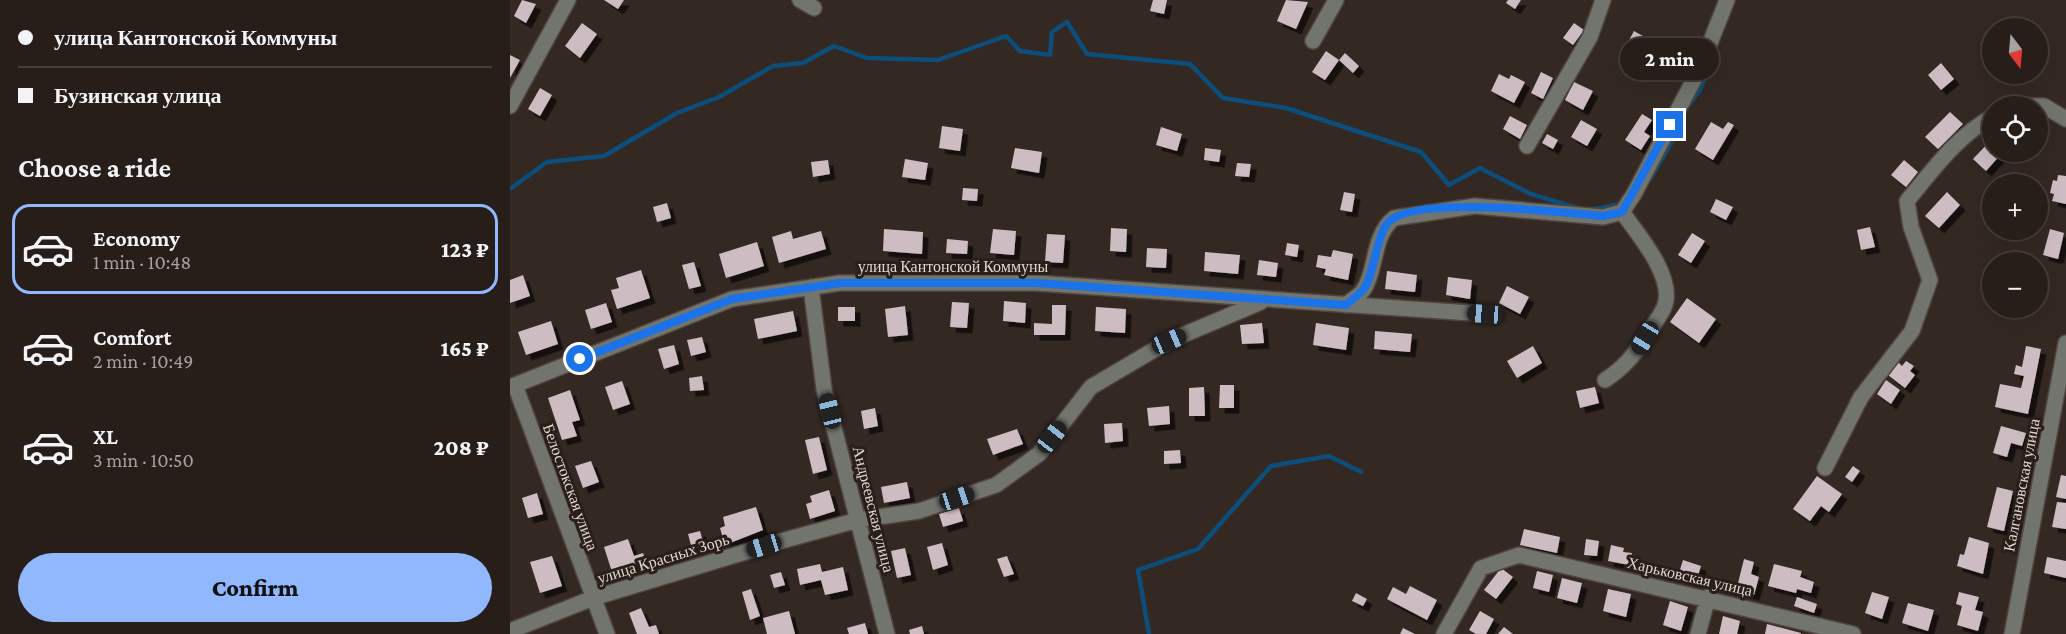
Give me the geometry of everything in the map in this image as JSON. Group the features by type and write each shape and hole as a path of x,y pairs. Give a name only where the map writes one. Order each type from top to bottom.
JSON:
{"street":[{"path":"510,106 568,0"},
{"path":"800,0 814,8"},
{"path":"1313,41 1336,0"},
{"path":"1527,146 1590,37 1603,0"},
{"path":"1346,305 1364,289 1387,224 1395,218 1419,212 1474,206 1603,216 1622,212 1634,194 1701,66 1727,0"},
{"path":"2048,108 2066,119"},
{"path":"1826,468 1861,397 1912,331 1930,280 1911,227 1907,201 1938,163 1982,122"},
{"path":"1605,380 1623,368 1635,354 1665,305 1664,278 1644,241 1622,212"},
{"name":"улица Кантонской Коммуны","path":"513,386 732,299 840,283 1036,283 1264,301 1485,314"},
{"name":"Андреевская улица","path":"811,287 824,389 887,634"},
{"name":"улица Красных Зорь","path":"510,631 593,598 858,520 919,511 996,485 1039,454 1091,387 1169,341 1264,301"},
{"name":"Калгановская улица","path":"2012,634 2066,343"},
{"name":"Белостокская улица","path":"513,386 608,634"},
{"name":"Харьковская улица","path":"1444,634 1481,568 1519,555 1708,597 1853,634"},
{"path":"1698,634 1708,597"}],"building":[{"path":"522,0 536,4 526,23 514,16"},
{"path":"604,0 624,0 618,9"},
{"path":"1153,0 1167,0 1164,14 1150,11"},
{"path":"1286,0 1308,2 1296,29 1277,21"},
{"path":"1508,0 1521,0 1515,9 1506,3"},
{"path":"582,23 597,34 580,58 565,46"},
{"path":"1574,23 1584,30 1573,45 1563,38"},
{"path":"1634,31 1648,39 1630,71 1622,67 1626,58 1621,55"},
{"path":"1326,51 1339,60 1325,80 1312,72"},
{"path":"1345,53 1359,66 1353,73 1339,60"},
{"path":"510,55 520,60 510,78"},
{"path":"1941,63 1954,79 1941,90 1928,75"},
{"path":"1541,72 1553,78 1543,99 1531,93"},
{"path":"1499,74 1509,79 1511,75 1525,82 1514,103 1491,91"},
{"path":"1574,82 1593,91 1583,110 1565,100"},
{"path":"540,88 552,95 540,116 528,109"},
{"path":"1950,112 1963,124 1938,149 1925,137"},
{"path":"1642,114 1652,120 1644,132 1650,136 1641,150 1625,140"},
{"path":"1510,116 1527,125 1520,139 1503,129"},
{"path":"1581,120 1597,129 1587,146 1571,137"},
{"path":"1711,122 1723,129 1728,122 1734,125 1713,160 1695,149"},
{"path":"942,126 963,129 960,151 939,148"},
{"path":"1161,127 1182,134 1177,151 1156,145"},
{"path":"1547,134 1558,140 1553,149 1542,143"},
{"path":"1015,148 1042,152 1039,173 1011,168"},
{"path":"1205,148 1221,150 1219,162 1204,160"},
{"path":"1982,150 1982,162 1994,162 1986,171 1973,159"},
{"path":"905,159 928,163 925,180 902,177"},
{"path":"828,160 830,174 813,177 811,162"},
{"path":"1904,160 1918,172 1906,187 1891,175"},
{"path":"1237,163 1251,164 1249,177 1235,176"},
{"path":"2058,175 2066,176 2066,204 2052,201 2054,194 2050,193 2053,180 2057,181"},
{"path":"963,188 978,189 977,201 962,200"},
{"path":"1344,192 1355,194 1352,212 1340,210"},
{"path":"1947,192 1960,205 1939,228 1925,216"},
{"path":"1716,199 1733,207 1726,220 1710,212"},
{"path":"667,203 671,218 657,222 653,207"},
{"path":"1870,227 1875,247 1861,250 1857,230"},
{"path":"1111,228 1127,229 1126,252 1110,251"},
{"path":"884,229 923,232 922,254 883,251"},
{"path":"993,229 1016,231 1014,255 990,253"},
{"path":"2050,229 2064,233 2058,259 2048,256 2048,252 2044,252"},
{"path":"791,231 793,239 821,231 826,249 779,263 772,237"},
{"path":"1692,233 1705,241 1691,263 1678,255"},
{"path":"1047,234 1065,235 1063,263 1045,262"},
{"path":"947,239 968,241 967,254 946,253"},
{"path":"757,242 764,266 726,278 719,254"},
{"path":"1287,243 1299,245 1297,257 1285,255"},
{"path":"1147,248 1167,249 1166,268 1146,267"},
{"path":"1333,250 1353,254 1348,280 1324,275 1326,269 1316,267 1318,255 1331,257"},
{"path":"1205,252 1240,255 1238,274 1204,271"},
{"path":"1259,260 1278,263 1276,277 1257,275"},
{"path":"694,262 701,286 689,289 682,265"},
{"path":"641,270 650,298 617,309 611,290 619,288 616,278"},
{"path":"1387,271 1417,275 1415,292 1385,289"},
{"path":"523,275 530,296 510,303 510,280"},
{"path":"1448,277 1472,280 1470,299 1446,295"},
{"path":"1507,286 1529,297 1520,314 1499,303"},
{"path":"1687,298 1716,319 1699,343 1670,322"},
{"path":"1004,301 1026,303 1025,323 1003,321"},
{"path":"952,302 969,303 967,328 950,327"},
{"path":"606,303 612,322 591,329 585,310"},
{"path":"1052,305 1066,305 1065,335 1034,335 1034,323 1052,324"},
{"path":"905,306 908,335 888,337 885,309"},
{"path":"838,307 855,307 855,321 838,321"},
{"path":"1096,307 1126,309 1125,333 1095,331"},
{"path":"793,311 797,331 758,339 754,319"},
{"path":"551,321 558,344 526,355 518,332"},
{"path":"1262,323 1264,343 1242,344 1240,325"},
{"path":"1316,323 1349,328 1346,350 1313,345"},
{"path":"1375,331 1412,334 1410,352 1374,349"},
{"path":"702,337 706,352 691,356 687,340"},
{"path":"674,345 679,364 664,369 658,349"},
{"path":"1533,346 1542,363 1517,378 1507,361"},
{"path":"2026,346 2041,349 2028,414 1995,407 2000,384 2021,388 2024,376 2014,374 2016,365 2022,367"},
{"path":"1906,361 1914,366 1910,371 1915,375 1905,388 1888,375 1898,362 1902,366"},
{"path":"702,376 704,390 690,391 689,378"},
{"path":"1886,380 1900,390 1891,404 1877,394"},
{"path":"622,381 630,404 613,410 605,387"},
{"path":"1220,385 1234,385 1234,408 1219,408"},
{"path":"1204,387 1205,416 1189,416 1189,388"},
{"path":"1595,387 1599,403 1580,408 1576,391"},
{"path":"570,390 580,420 572,422 577,436 562,440 548,398"},
{"path":"1169,406 1170,424 1149,426 1147,408"},
{"path":"875,408 878,426 864,429 861,411"},
{"path":"1122,423 1123,441 1105,443 1104,424"},
{"path":"2001,426 2026,433 2022,446 2011,443 2007,457 1993,453"},
{"path":"1017,429 1023,444 993,455 987,439"},
{"path":"819,437 827,470 813,474 805,440"},
{"path":"1180,450 1181,463 1164,464 1164,451"},
{"path":"591,461 599,482 583,488 575,466"},
{"path":"1853,466 1860,471 1852,482 1845,477"},
{"path":"2061,475 2066,476 2066,499 2056,497"},
{"path":"1817,476 1842,494 1829,512 1821,506 1810,521 1793,509"},
{"path":"907,482 910,498 884,503 881,487"},
{"path":"1997,487 2013,491 2004,531 1987,527"},
{"path":"829,490 835,511 810,519 806,504 812,502 810,496"},
{"path":"537,493 543,514 528,518 522,498"},
{"path":"2057,502 2066,503 2066,529 2052,527"},
{"path":"756,507 763,530 725,545 720,528 725,526 723,517"},
{"path":"959,508 963,521 943,527 939,514"},
{"path":"1524,529 1560,537 1557,553 1520,545"},
{"path":"700,531 704,545 692,549 688,534"},
{"path":"1969,537 1989,543 1983,574 1957,566 1960,554 1964,555"},
{"path":"628,539 634,556 643,553 646,561 612,572 604,547"},
{"path":"1586,539 1599,541 1597,556 1584,555"},
{"path":"942,543 948,565 933,570 927,547"},
{"path":"1611,545 1624,548 1623,552 1632,553 1629,565 1608,561"},
{"path":"905,548 911,575 897,578 891,551"},
{"path":"552,556 562,586 540,593 530,562"},
{"path":"1007,556 1014,574 1004,577 997,559"},
{"path":"2047,557 2066,561 2066,578 2044,573"},
{"path":"1744,559 1754,562 1751,574 1759,577 1754,595 1736,591"},
{"path":"1683,560 1701,566 1696,582 1678,576"},
{"path":"820,564 822,572 843,567 848,590 825,595 821,580 800,585 797,569"},
{"path":"1774,564 1802,571 1800,577 1814,582 1811,593 1797,589 1796,593 1768,586"},
{"path":"1501,568 1513,577 1496,599 1484,590"},
{"path":"1537,571 1553,575 1549,592 1533,588"},
{"path":"781,572 785,585 774,588 770,575"},
{"path":"1562,578 1582,583 1577,603 1557,598"},
{"path":"1410,586 1437,600 1427,620 1387,599 1393,587 1406,594"},
{"path":"751,589 760,616 750,620 742,592"},
{"path":"1608,589 1631,594 1626,617 1603,611"},
{"path":"1872,592 1889,597 1882,619 1865,613"},
{"path":"1959,592 1979,597 1975,610 1983,612 1978,631 1957,625 1962,606 1956,604"},
{"path":"1356,593 1367,599 1363,606 1352,601"},
{"path":"1797,597 1817,604 1814,613 1794,606"},
{"path":"1670,601 1688,607 1681,631 1663,625"},
{"path":"1908,603 1934,610 1928,631 1902,623"},
{"path":"641,608 649,627 656,625 659,634 637,634 629,613"},
{"path":"789,611 795,634 767,634 763,618"},
{"path":"1480,611 1494,619 1486,634 1476,634 1469,630"},
{"path":"1723,616 1740,621 1737,634 1719,634"},
{"path":"865,623 868,634 849,634 847,628"},
{"path":"1767,624 1801,633 1801,634 1765,634"},
{"path":"922,626 924,634 910,634 909,630"},
{"path":"1504,627 1513,634 1498,634"},
{"path":"1403,628 1415,634 1400,634"}],"waterway":[{"path":"510,189 547,162 604,156 677,113 719,97 773,66 803,63 834,46 867,58 938,60 1006,36 1020,51 1050,55 1052,32 1067,22 1087,54 1190,64 1223,98 1286,108 1421,152 1449,185 1480,168 1531,194 1577,208"},
{"path":"1686,109 1700,90 1713,53"},
{"path":"1649,181 1674,138 1679,122"},
{"path":"1591,210 1624,203"},
{"path":"1149,634 1138,570 1198,549 1271,466 1329,456 1361,472"}],"route":[{"path":"580,359 732,299 840,283 1036,283 1264,301 1346,305 1364,289 1387,224 1395,218 1419,212 1474,206 1603,216 1622,212 1634,194 1670,125"}]}
